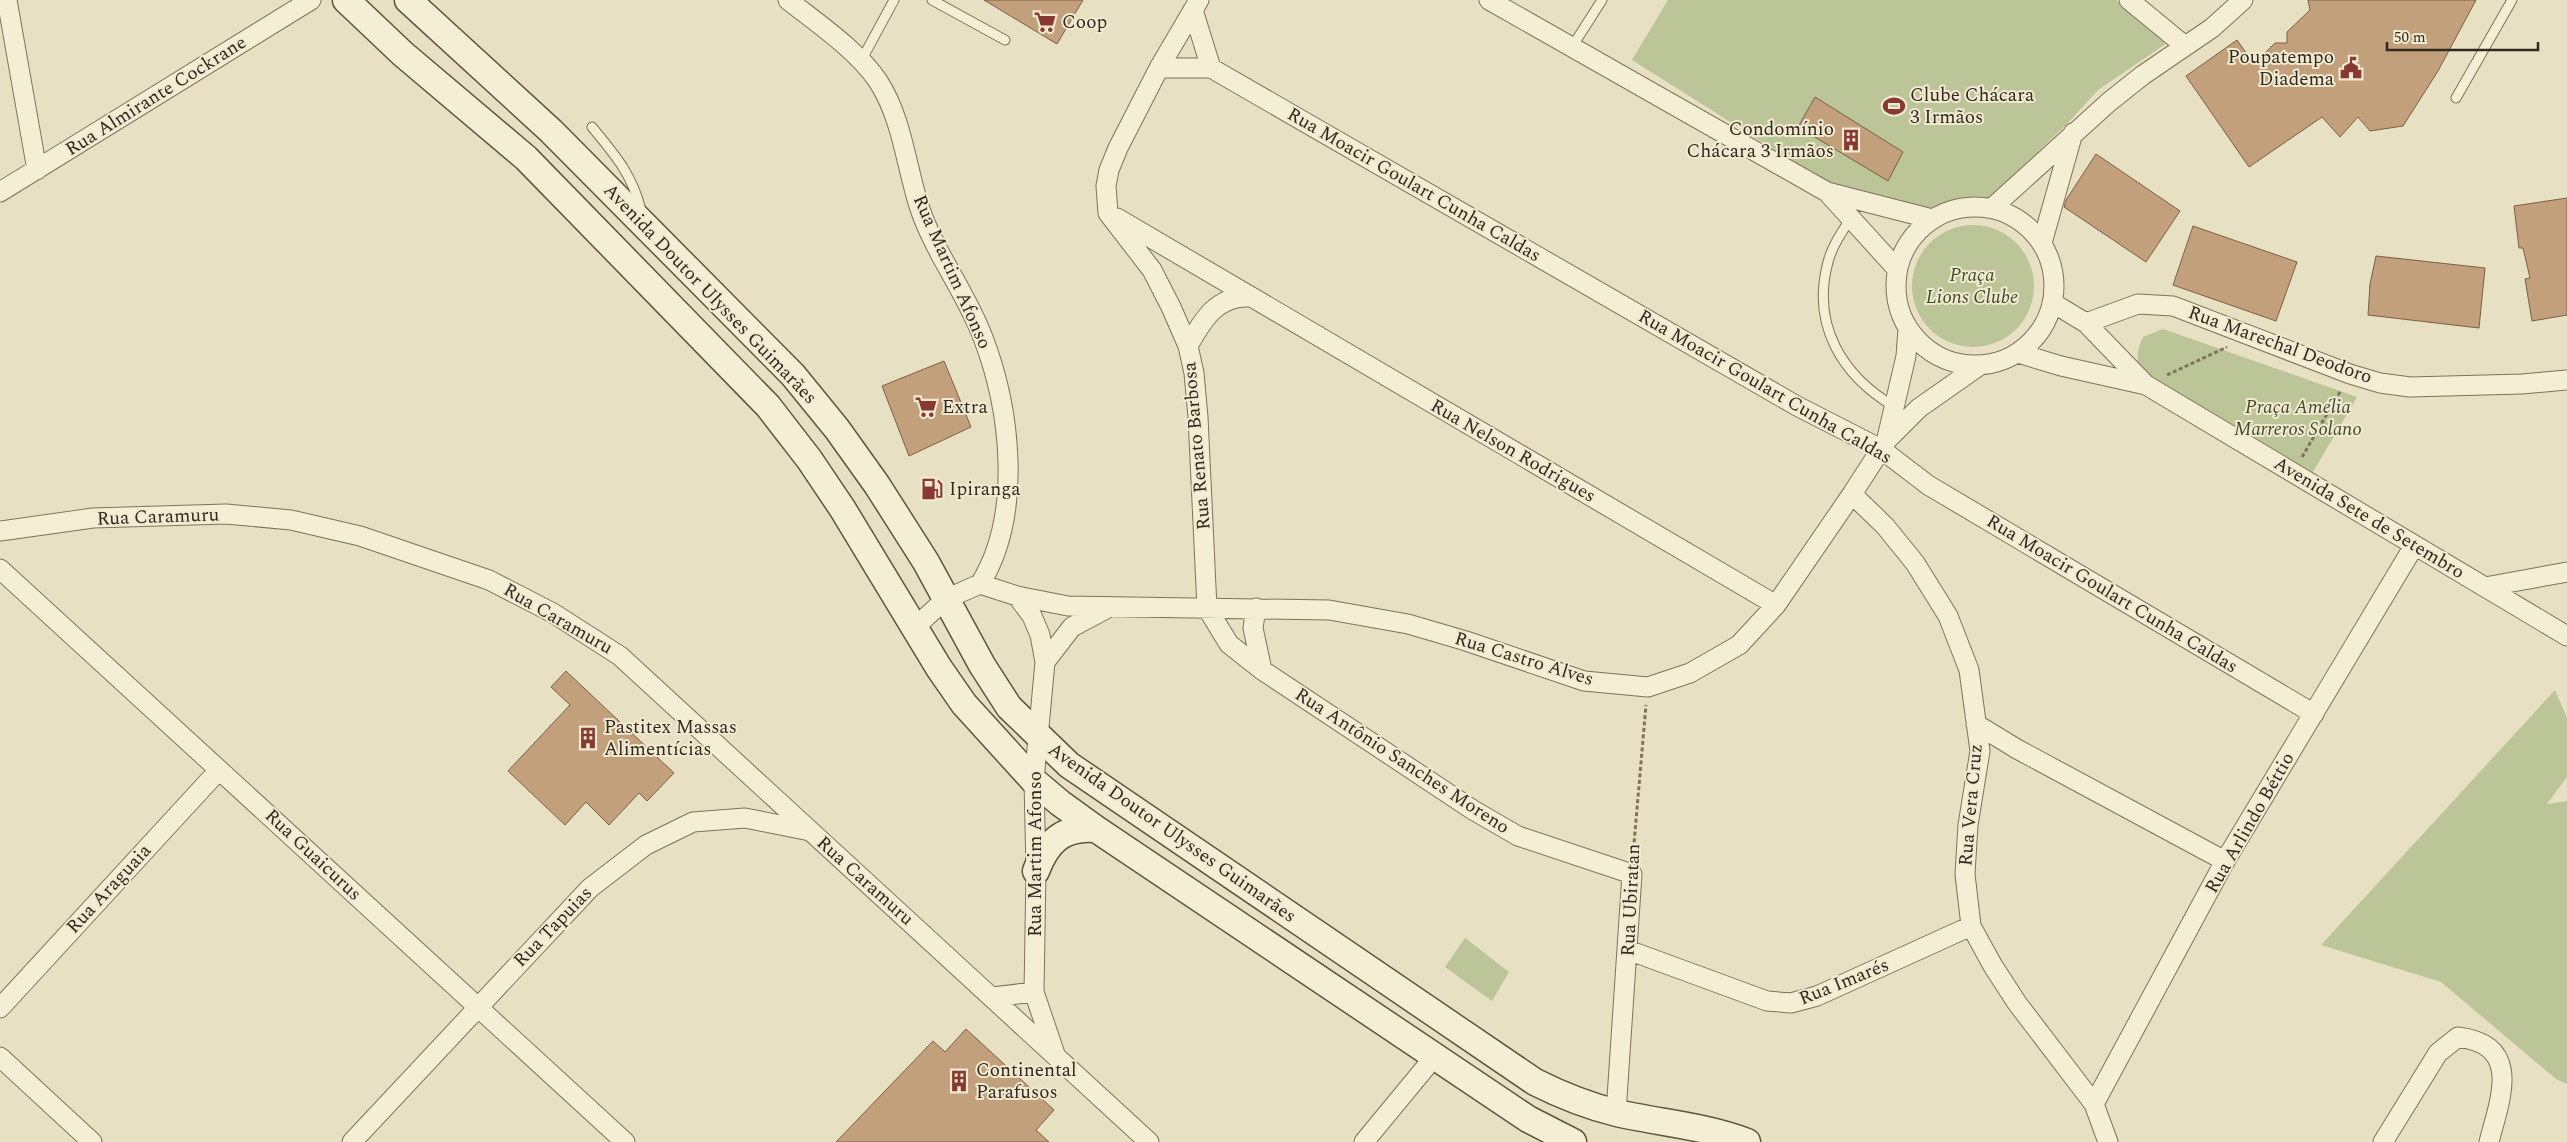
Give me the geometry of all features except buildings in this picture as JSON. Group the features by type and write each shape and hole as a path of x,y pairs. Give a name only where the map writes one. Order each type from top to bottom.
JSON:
{"main road":[{"name":"Avenida Doutor Ulysses Guimarães","path":"346,0 403,54 526,158 768,406 809,460 836,500 964,704 1034,780 1060,803 1096,829 1528,1119 1573,1142"},
{"name":"Avenida Doutor Ulysses Guimarães","path":"408,0 551,131 644,222 793,375 837,429 877,485 926,562 982,666 1009,707 1037,737 1069,765 1535,1082 1572,1100 1616,1113 1704,1128 1747,1142"},
{"path":"1036,871 1044,852 1058,838 1076,829 1096,829"}],"street":[{"path":"7,0 37,170"},
{"name":"Rua Almirante Cockrane","path":"0,192 312,0"},
{"name":"Rua Martim Afonso","path":"788,0 824,28 861,62 877,80 891,105 919,207 982,335 996,378 1006,432 1007,487 1005,519 992,564 980,584"},
{"path":"1489,0 1828,192 1932,218"},
{"path":"2129,0 2185,46"},
{"path":"1992,208 2074,132 2143,75 2212,28 2243,0"},
{"path":"1196,5 1211,68"},
{"path":"1108,213 1106,186 1109,170 1159,68 1196,5"},
{"name":"Rua Moacir Goulart Cunha Caldas","path":"1159,68 1211,68 1797,406 1884,444 1928,485 2314,714"},
{"path":"2042,243 2074,132"},
{"path":"1828,192 1897,269"},
{"path":"1972,206 1992,208 2012,215 2029,227 2042,243 2051,262 2055,282 2053,303 2046,323 2038,334 2018,353 1999,362 1979,366 1958,364 1939,357 1922,345 1908,329 1899,310 1896,289 1897,269 1904,249 1916,232 1932,218 1951,210 1972,206"},
{"name":"Rua Nelson Rodrigues","path":"1108,213 1776,605"},
{"name":"Rua Renato Barbosa","path":"1108,213 1152,270 1172,307 1188,346 1194,373 1198,417 1206,608"},
{"path":"1188,346 1203,318 1220,304 1235,296 1249,297"},
{"name":"Avenida Sete de Setembro","path":"2053,303 2086,323 2146,385 2567,636"},
{"name":"Rua Marechal Deodoro","path":"2086,323 2138,304 2173,306 2253,335 2350,374 2380,382 2410,387 2522,384 2567,380"},
{"name":"Rua Castro Alves","path":"1884,444 1895,407 1906,356 1908,329"},
{"name":"Avenida Sete de Setembro","path":"2018,353 2061,366 2146,385"},
{"name":"Rua Castro Alves","path":"980,584 1017,596 1068,606 1329,610 1408,624 1466,641 1584,681 1648,687 1690,673 1739,645 1776,605 1884,444 1919,408 1979,366"},
{"name":"Rua Vera Cruz","path":"1852,494 1885,526 1915,563 1948,616 1969,670 1980,751 1968,825 1965,874 1971,926 2016,1003 2094,1104 2108,1142"},
{"name":"Rua Caramuru","path":"0,531 93,518 226,514 291,520 360,536 489,580 553,613 620,656 994,997 1149,1142"},
{"name":"Rua Arlindo Béttio","path":"2094,1104 2225,861 2414,546"},
{"name":"Rua Guaicurus","path":"0,569 625,1142"},
{"path":"2485,587 2567,572"},
{"path":"915,627 946,599 980,584"},
{"name":"Rua Martim Afonso","path":"1017,596 1032,616 1040,635 1045,662 1034,780 1036,871 1034,992 1056,1056"},
{"name":"Rua Castro Alves","path":"1045,662 1072,627 1108,608"},
{"name":"Rua Antônio Sanches Moreno","path":"1206,608 1229,644 1262,670 1473,810 1518,836 1632,874"},
{"path":"1256,608 1253,628 1262,670"},
{"path":"1976,724 2017,749 2225,861"},
{"name":"Rua Araguaia","path":"0,1008 219,770"},
{"name":"Rua Tapuias","path":"352,1142 477,1006 590,888 646,845 693,822 702,821 745,818 810,831"},
{"name":"Rua Ubiratan","path":"1616,1113 1632,874"},
{"name":"Rua Imarés","path":"1628,950 1767,1001 1791,1003 1817,996 1971,926"},
{"path":"994,997 1034,992"},
{"path":"2383,1142 2438,1053 2458,1037 2471,1038 2488,1048 2499,1059 2503,1071 2502,1092 2489,1142"},
{"path":"1364,1142 1435,1056"},
{"path":"0,1057 92,1142"}],"lane":[{"path":"861,62 894,0"},
{"path":"932,0 1005,40"},
{"path":"1572,47 1602,0"},
{"path":"2456,98 2512,0"},
{"path":"592,127 628,173 635,188 644,222"},
{"path":"1851,218 1838,239 1828,262 1824,286 1824,311 1830,335 1840,358 1855,378 1873,394 1895,407"}],"path":[{"path":"2146,385 2253,335"},
{"path":"2294,472 2350,374"},
{"name":"Rua Ubiratan","path":"1632,874 1648,687"}],"green space":[{"name":"Clube Chácara 3 Irmãos","path":"1668,0 2116,0 2167,43 2098,90 2068,123 1988,199 1956,199 1929,209 1829,184 1632,60"},
{"name":"Praça Lions Clube","path":"1973,225 1996,229 2016,243 2030,263 2034,286 2030,309 2016,329 1996,343 1973,347 1950,343 1930,329 1916,309 1912,286 1916,263 1930,243 1950,229"},
{"name":"Praça Amélia Marreros Solano","path":"2163,329 2357,397 2313,472 2140,371 2138,353 2143,337"},
{"path":"2555,690 2567,718 2567,777 2547,804 2567,801 2567,1084 2556,1079 2441,982 2321,945"},
{"path":"1465,938 1509,972 1492,1001 1445,967"}],"place":[{"name":"Coop","path":"1045,22"},
{"name":"Poupatempo Diadema","path":"2351,68"},
{"name":"Clube Chácara 3 Irmãos","path":"1894,106"},
{"name":"Condomínio Chácara 3 Irmãos","path":"1851,140"},
{"name":"Extra","path":"926,407"},
{"name":"Ipiranga","path":"932,489"},
{"name":"Pastitex Massas Alimentícias","path":"588,738"},
{"name":"Continental Parafusos","path":"959,1081"}]}
